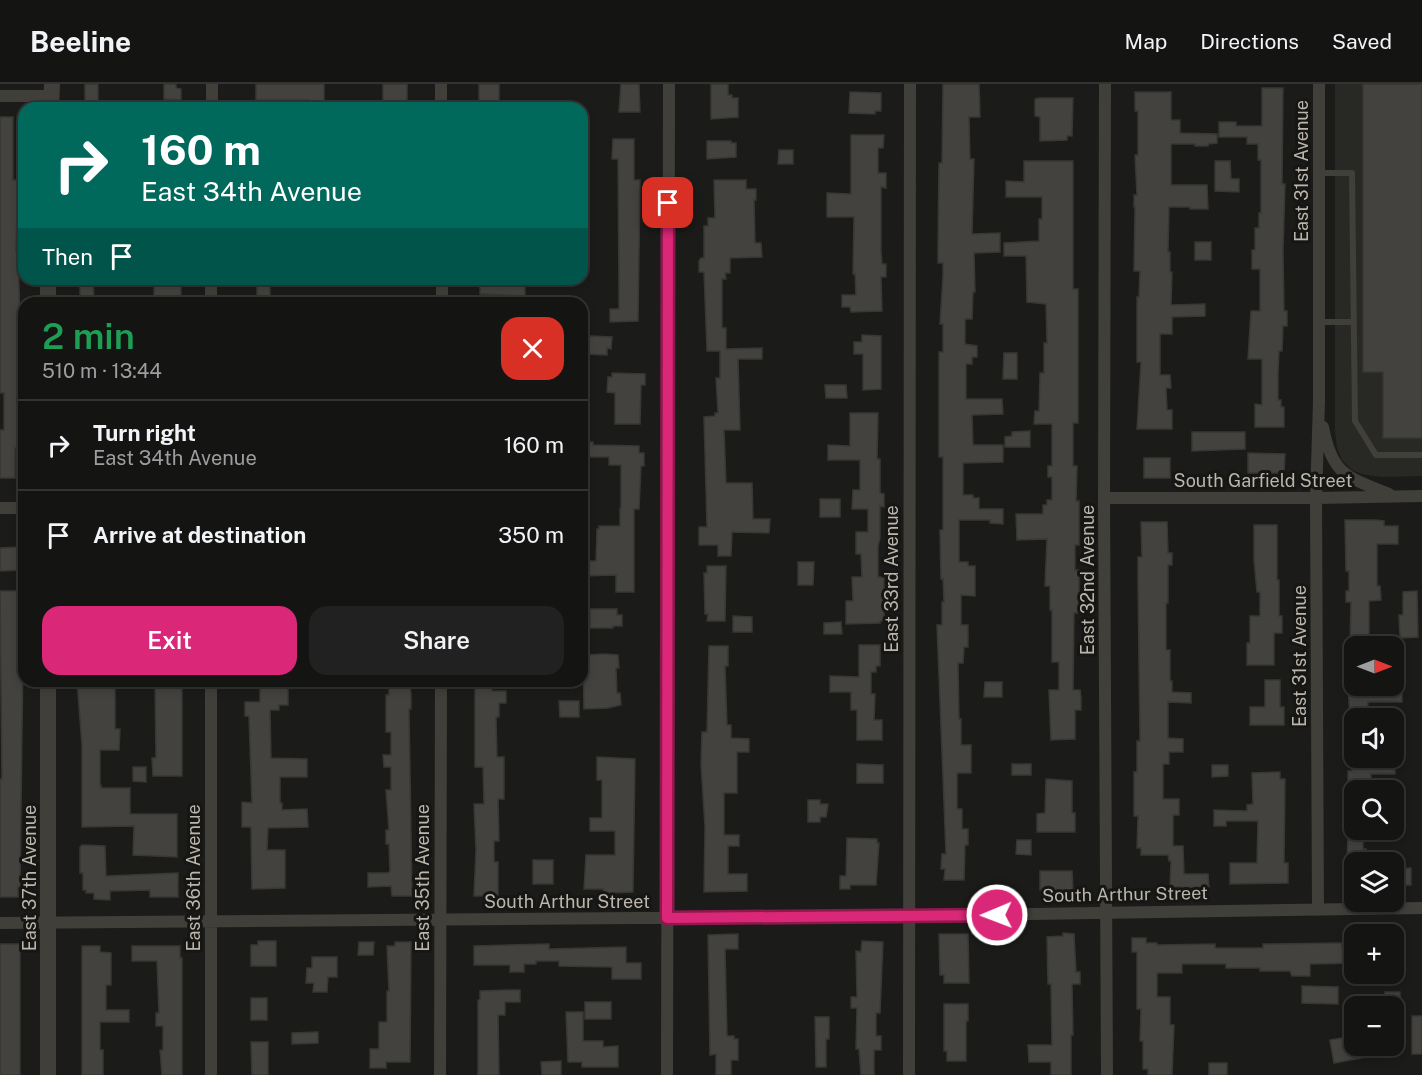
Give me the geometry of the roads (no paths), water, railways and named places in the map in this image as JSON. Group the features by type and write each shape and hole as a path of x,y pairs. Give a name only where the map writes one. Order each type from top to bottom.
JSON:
{"street":[{"path":"212,84 212,102"},
{"path":"441,84 441,102"},
{"path":"667,1075 669,84"},
{"name":"East 33rd Avenue","path":"909,1075 910,84"},
{"name":"East 32nd Avenue","path":"1106,84 1104,498 1107,1075"},
{"name":"East 31st Avenue","path":"1318,910 1316,498 1319,84"},
{"path":"0,96 52,96"},
{"name":"East 31st Avenue","path":"1318,402 1329,453 1338,468 1349,478 1395,497"},
{"name":"South Garfield Street","path":"1104,498 1422,496"},
{"path":"0,508 18,508"},
{"name":"East 37th Avenue","path":"48,687 48,1075"},
{"name":"East 36th Avenue","path":"211,687 211,1075"},
{"name":"East 35th Avenue","path":"440,1075 441,687"},
{"name":"South Arthur Street","path":"0,923 909,916 1422,908"}],"lane":[{"path":"1319,173 1352,173 1355,421 1376,455 1422,455"},
{"path":"1319,322 1354,322"}]}
